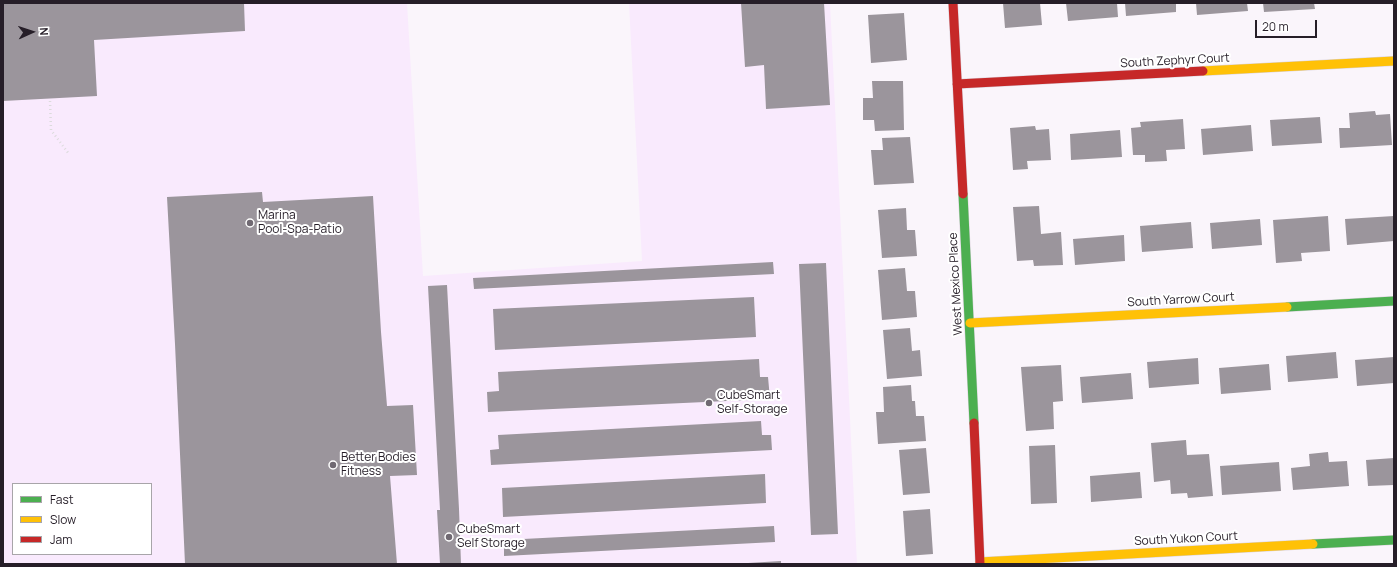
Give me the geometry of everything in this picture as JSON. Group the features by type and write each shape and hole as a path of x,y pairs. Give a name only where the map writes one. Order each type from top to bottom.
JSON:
{"street":[{"name":"West Mexico Place","path":"953,3 970,323 980,563"},
{"name":"South Zephyr Court","path":"957,84 1394,61"},
{"name":"South Yarrow Court","path":"970,323 1394,301"},
{"name":"South Yukon Court","path":"980,563 1394,540"}],"path":[{"path":"50,101 51,130 69,154"}],"shaded area":[{"path":"3,3 407,3 423,276 642,261 629,3 830,3 857,564 3,564"}],"building":[{"path":"3,3 244,3 245,31 94,40 97,96 3,101"},
{"path":"741,3 824,3 830,105 766,109 764,65 745,67"},
{"path":"1003,3 1040,3 1042,25 1005,28"},
{"path":"1066,3 1117,3 1118,17 1068,21"},
{"path":"1125,3 1176,3 1176,12 1126,16"},
{"path":"1196,3 1247,3 1248,11 1197,15"},
{"path":"1263,3 1314,3 1315,9 1264,12"},
{"path":"904,13 907,60 871,63 868,15"},
{"path":"872,81 903,81 904,130 875,131 874,120 863,120 863,98 873,98"},
{"path":"1375,111 1376,115 1390,114 1392,145 1340,148 1339,128 1350,128 1349,113"},
{"path":"1320,117 1322,143 1272,146 1270,120"},
{"path":"1183,119 1185,149 1166,150 1167,161 1145,162 1145,155 1133,155 1131,128 1141,127 1140,122"},
{"path":"1251,125 1253,151 1203,155 1201,129"},
{"path":"1035,126 1036,130 1049,129 1051,160 1027,161 1028,169 1013,170 1010,128"},
{"path":"1120,130 1122,157 1071,160 1070,134"},
{"path":"910,137 914,183 874,185 871,150 883,150 882,138"},
{"path":"262,192 263,202 373,196 387,406 413,405 417,475 390,476 397,564 185,564 167,197"},
{"path":"1039,206 1041,234 1061,232 1063,265 1034,266 1033,260 1017,261 1013,207"},
{"path":"906,208 907,230 915,230 917,256 882,258 878,210"},
{"path":"1328,216 1330,251 1301,253 1302,261 1276,263 1273,220"},
{"path":"1394,216 1394,241 1347,245 1345,219"},
{"path":"1260,219 1262,245 1212,249 1210,223"},
{"path":"1191,222 1193,248 1142,252 1140,226"},
{"path":"1124,235 1125,261 1075,265 1073,239"},
{"path":"773,262 774,274 474,289 473,278"},
{"path":"826,263 838,534 811,535 799,264"},
{"path":"905,268 907,291 915,291 917,317 882,320 878,270"},
{"path":"447,285 461,564 440,564 437,510 440,510 428,286"},
{"path":"754,297 756,337 495,350 493,309"},
{"path":"910,328 912,351 920,350 922,376 887,379 883,330"},
{"path":"1336,352 1338,378 1288,382 1286,356"},
{"path":"1394,357 1394,383 1357,386 1355,360"},
{"path":"1198,358 1199,384 1149,388 1147,362"},
{"path":"759,359 760,377 768,377 770,399 488,412 487,392 499,391 498,372"},
{"path":"1269,364 1271,390 1221,394 1219,368"},
{"path":"1061,365 1063,401 1053,402 1054,429 1026,431 1021,367"},
{"path":"1131,373 1133,399 1082,403 1080,377"},
{"path":"911,385 912,401 915,401 916,416 924,416 926,441 878,444 876,412 884,412 883,387"},
{"path":"761,421 762,435 771,435 772,450 491,465 490,450 499,449 498,435"},
{"path":"1186,440 1187,455 1209,454 1213,496 1188,498 1187,493 1171,494 1170,480 1154,482 1151,443"},
{"path":"1055,445 1057,503 1031,504 1029,446"},
{"path":"926,448 930,493 903,495 899,450"},
{"path":"1328,452 1329,462 1347,461 1349,486 1293,490 1291,468 1310,466 1309,454"},
{"path":"1394,458 1394,485 1368,486 1366,460"},
{"path":"1279,462 1281,491 1222,495 1220,466"},
{"path":"1140,472 1142,498 1091,502 1090,476"},
{"path":"765,474 766,503 503,517 502,488"},
{"path":"930,509 933,554 906,556 903,511"},
{"path":"774,526 775,542 504,556 504,540"},
{"path":"781,561 781,564 748,564 748,563"}],"traffic: fast":[{"path":"963,194 974,423"},
{"path":"1287,307 1394,301"},
{"path":"1313,544 1394,540"}],"traffic: slow":[{"path":"1203,71 1394,61"},
{"path":"970,323 1287,307"},
{"path":"980,562 1313,544"}],"traffic: jam":[{"path":"953,3 963,194"},
{"path":"957,84 1203,71"},
{"path":"974,423 980,564"}],"place":[{"name":"Marina Pool-Spa-Patio","path":"250,223"},
{"name":"CubeSmart Self-Storage","path":"709,403"},
{"name":"Better Bodies Fitness","path":"333,465"},
{"name":"CubeSmart Self Storage","path":"449,537"}]}
